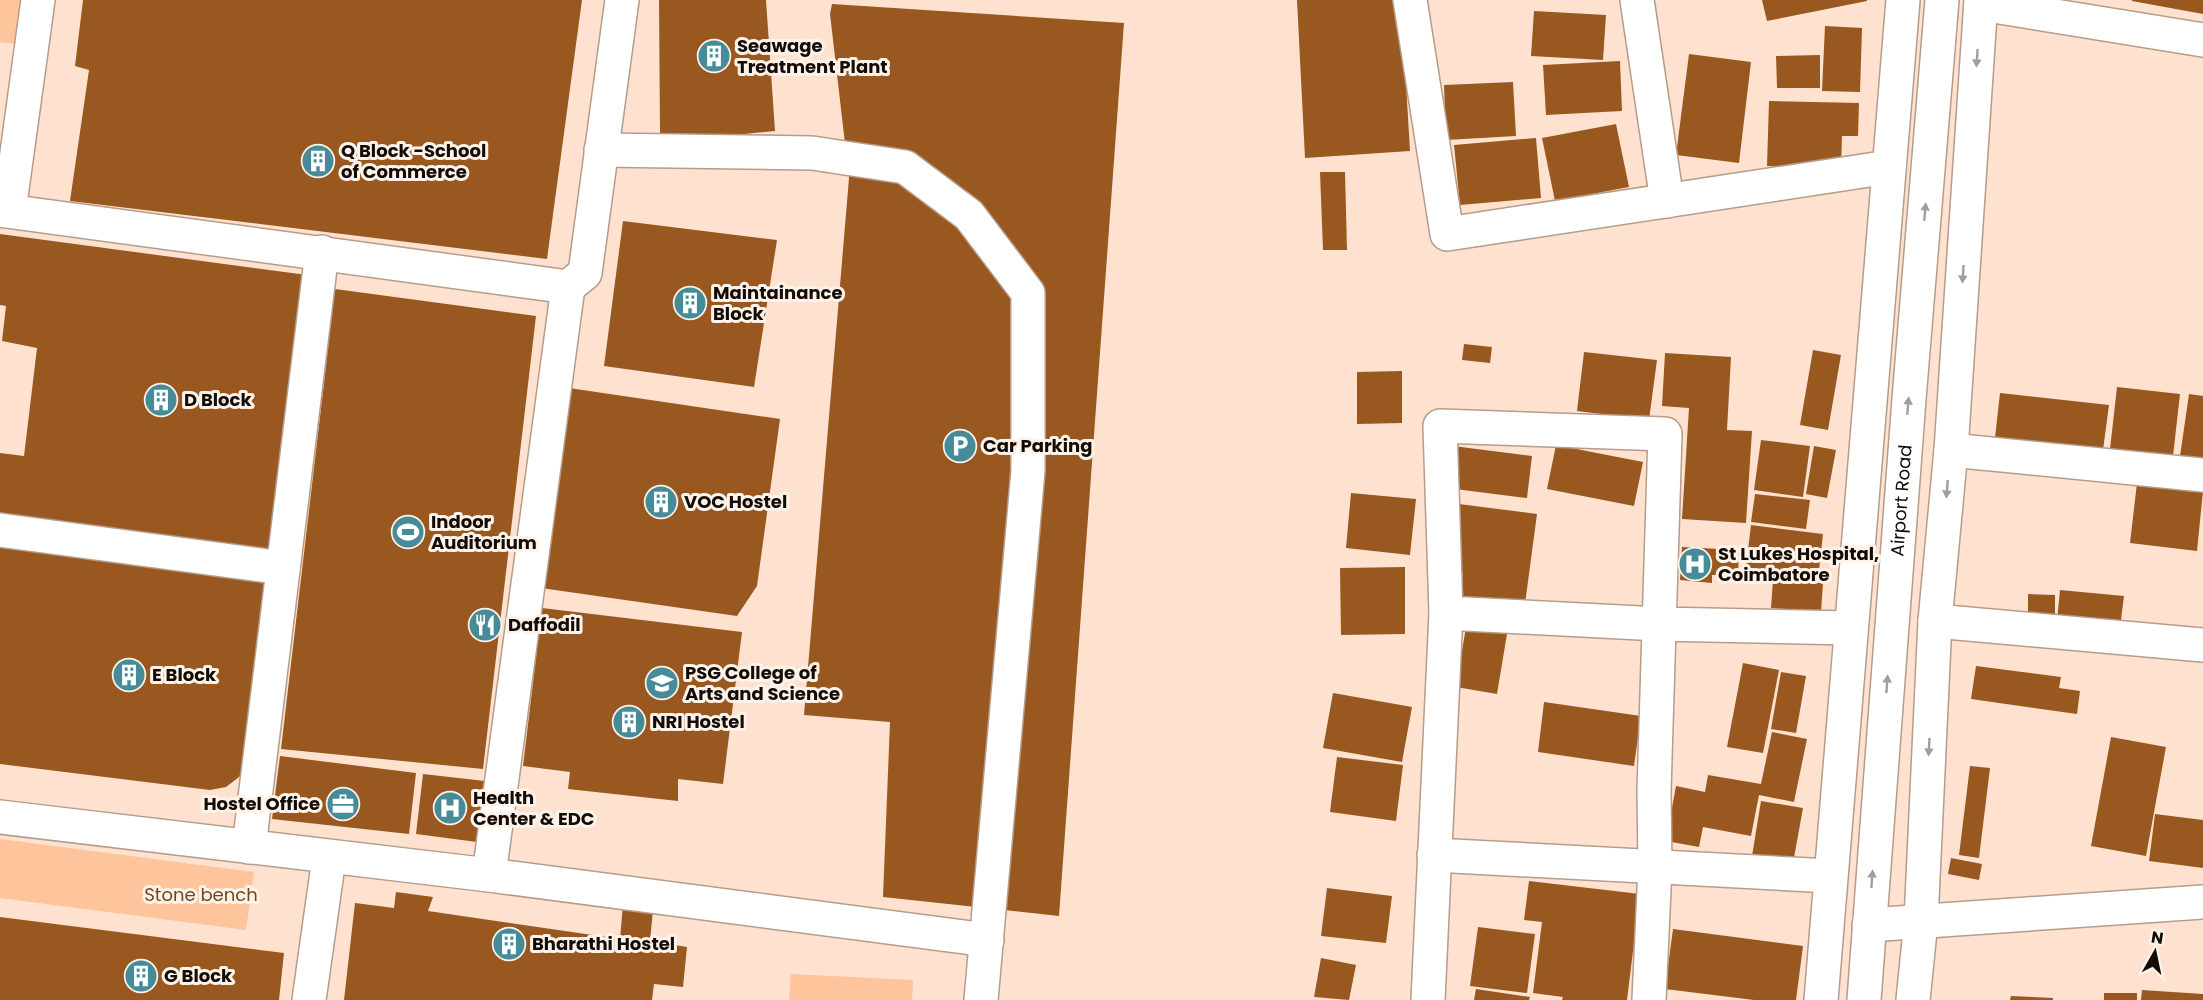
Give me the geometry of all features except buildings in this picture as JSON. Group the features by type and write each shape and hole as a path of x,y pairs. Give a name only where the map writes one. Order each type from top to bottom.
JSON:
{"street":[{"path":"38,0 4,211 322,252 567,287"},
{"path":"489,875 567,287 585,273 622,0"},
{"path":"1410,0 1447,234 1889,167"},
{"path":"1637,0 1667,201"},
{"path":"1821,1000 1903,0"},
{"name":"Airport Road","path":"1863,1000 1942,0"},
{"path":"1913,1000 1922,921 1935,621 1951,450 1981,2 2203,40"},
{"path":"602,150 812,153 905,167 969,215 1028,293 1028,471 981,1000"},
{"path":"249,847 322,252"},
{"path":"1428,1000 1446,613 1440,426 1665,434 1654,791 1655,867 1649,1000"},
{"path":"1951,450 2203,475"},
{"path":"0,530 283,568"},
{"path":"1446,613 1659,624 1851,628"},
{"path":"1935,621 2203,645"},
{"path":"0,817 329,858 489,875 987,940"},
{"path":"1434,855 1830,876"},
{"path":"309,1000 329,858"},
{"path":"1869,925 2203,902"}],"green space":[{"path":"0,0 27,0 18,44 0,42"},
{"name":"Stone bench","path":"0,839 254,872 246,930 0,898"},
{"path":"791,974 913,980 912,1000 789,1000"}],"place":[{"name":"Seawage Treatment Plant","path":"714,56"},
{"name":"Q Block -School of Commerce","path":"318,161"},
{"name":"Maintainance Block","path":"690,303"},
{"name":"D Block","path":"161,400"},
{"name":"Car Parking","path":"960,446"},
{"name":"VOC Hostel","path":"661,502"},
{"name":"Indoor Auditorium","path":"408,532"},
{"name":"St Lukes Hospital, Coimbatore","path":"1695,564"},
{"name":"Daffodil","path":"485,625"},
{"name":"E Block","path":"129,675"},
{"name":"PSG College of Arts and Science","path":"662,683"},
{"name":"NRI Hostel","path":"629,722"},
{"name":"Hostel Office","path":"343,804"},
{"name":"Health Center & EDC","path":"450,808"},
{"name":"Bharathi Hostel","path":"509,944"},
{"name":"G Block","path":"141,976"}]}
